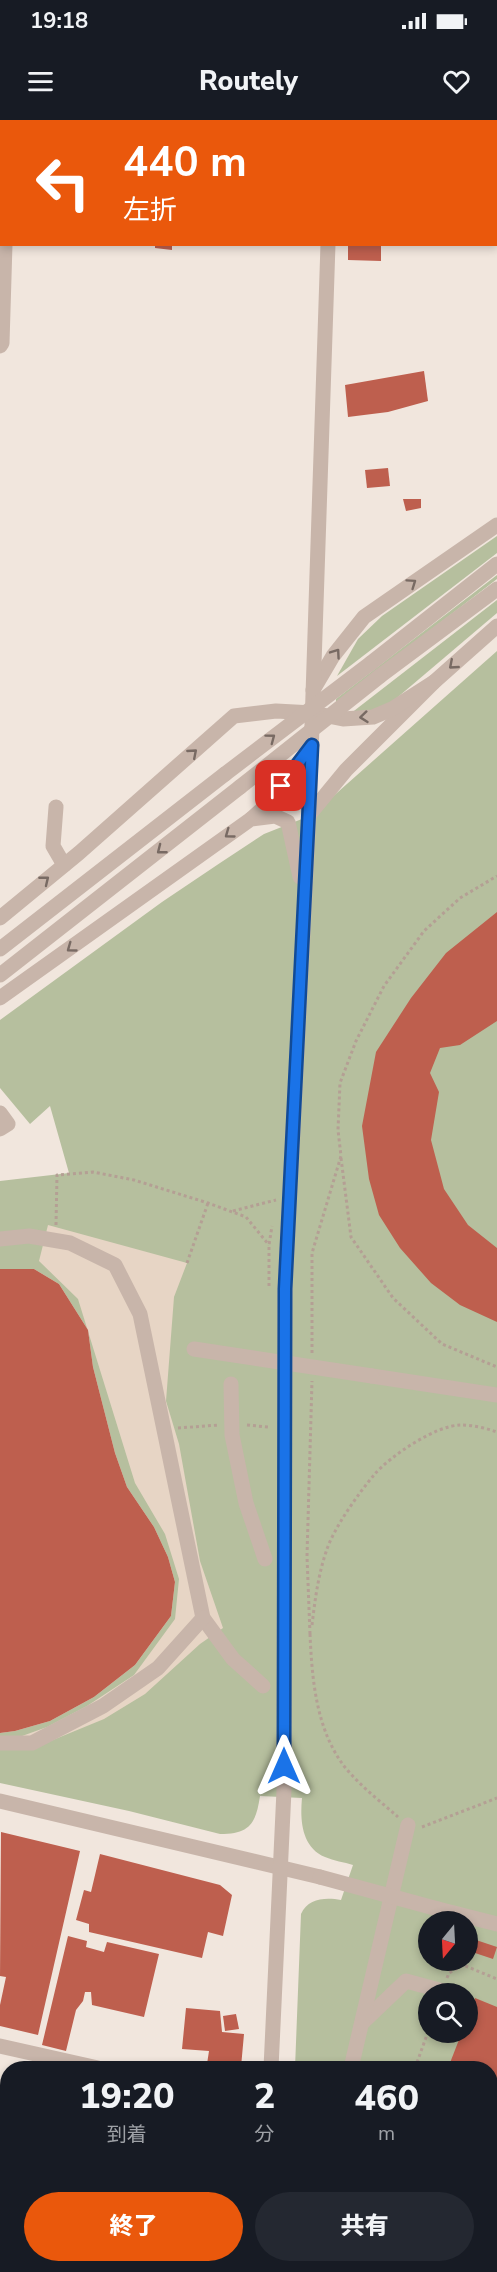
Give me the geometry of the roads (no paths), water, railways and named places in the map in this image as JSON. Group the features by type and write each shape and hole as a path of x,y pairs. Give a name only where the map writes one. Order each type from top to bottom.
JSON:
{"street":[{"path":"0,346 2,343 1,291 5,246"},
{"path":"271,2061 284,1790 285,1289 312,745 328,246"},
{"path":"312,693 333,656 364,616 497,525"},
{"path":"0,975 240,787 497,564"},
{"path":"0,949 225,774 376,669 497,589"},
{"path":"309,815 346,770 434,682 497,626"},
{"path":"0,918 234,716 276,711 313,713 342,719 373,717 392,709 434,682"},
{"path":"0,998 251,819 270,802 312,745"},
{"path":"57,807 53,846 64,865"},
{"path":"251,819 275,816 288,822 304,898"},
{"path":"0,1113 8,1124 0,1130"},
{"path":"0,1239 29,1236 70,1243 115,1265 140,1314 203,1618 233,1659 263,1686"},
{"path":"194,1349 497,1395"},
{"path":"231,1384 232,1435 246,1503 265,1559"},
{"path":"0,1743 32,1743 103,1706 158,1668 203,1618"},
{"path":"0,1801 280,1866 497,1924"},
{"path":"353,2061 408,1825"},
{"path":"362,2023 406,1981 418,1984"},
{"path":"0,2046 67,2061"}]}
